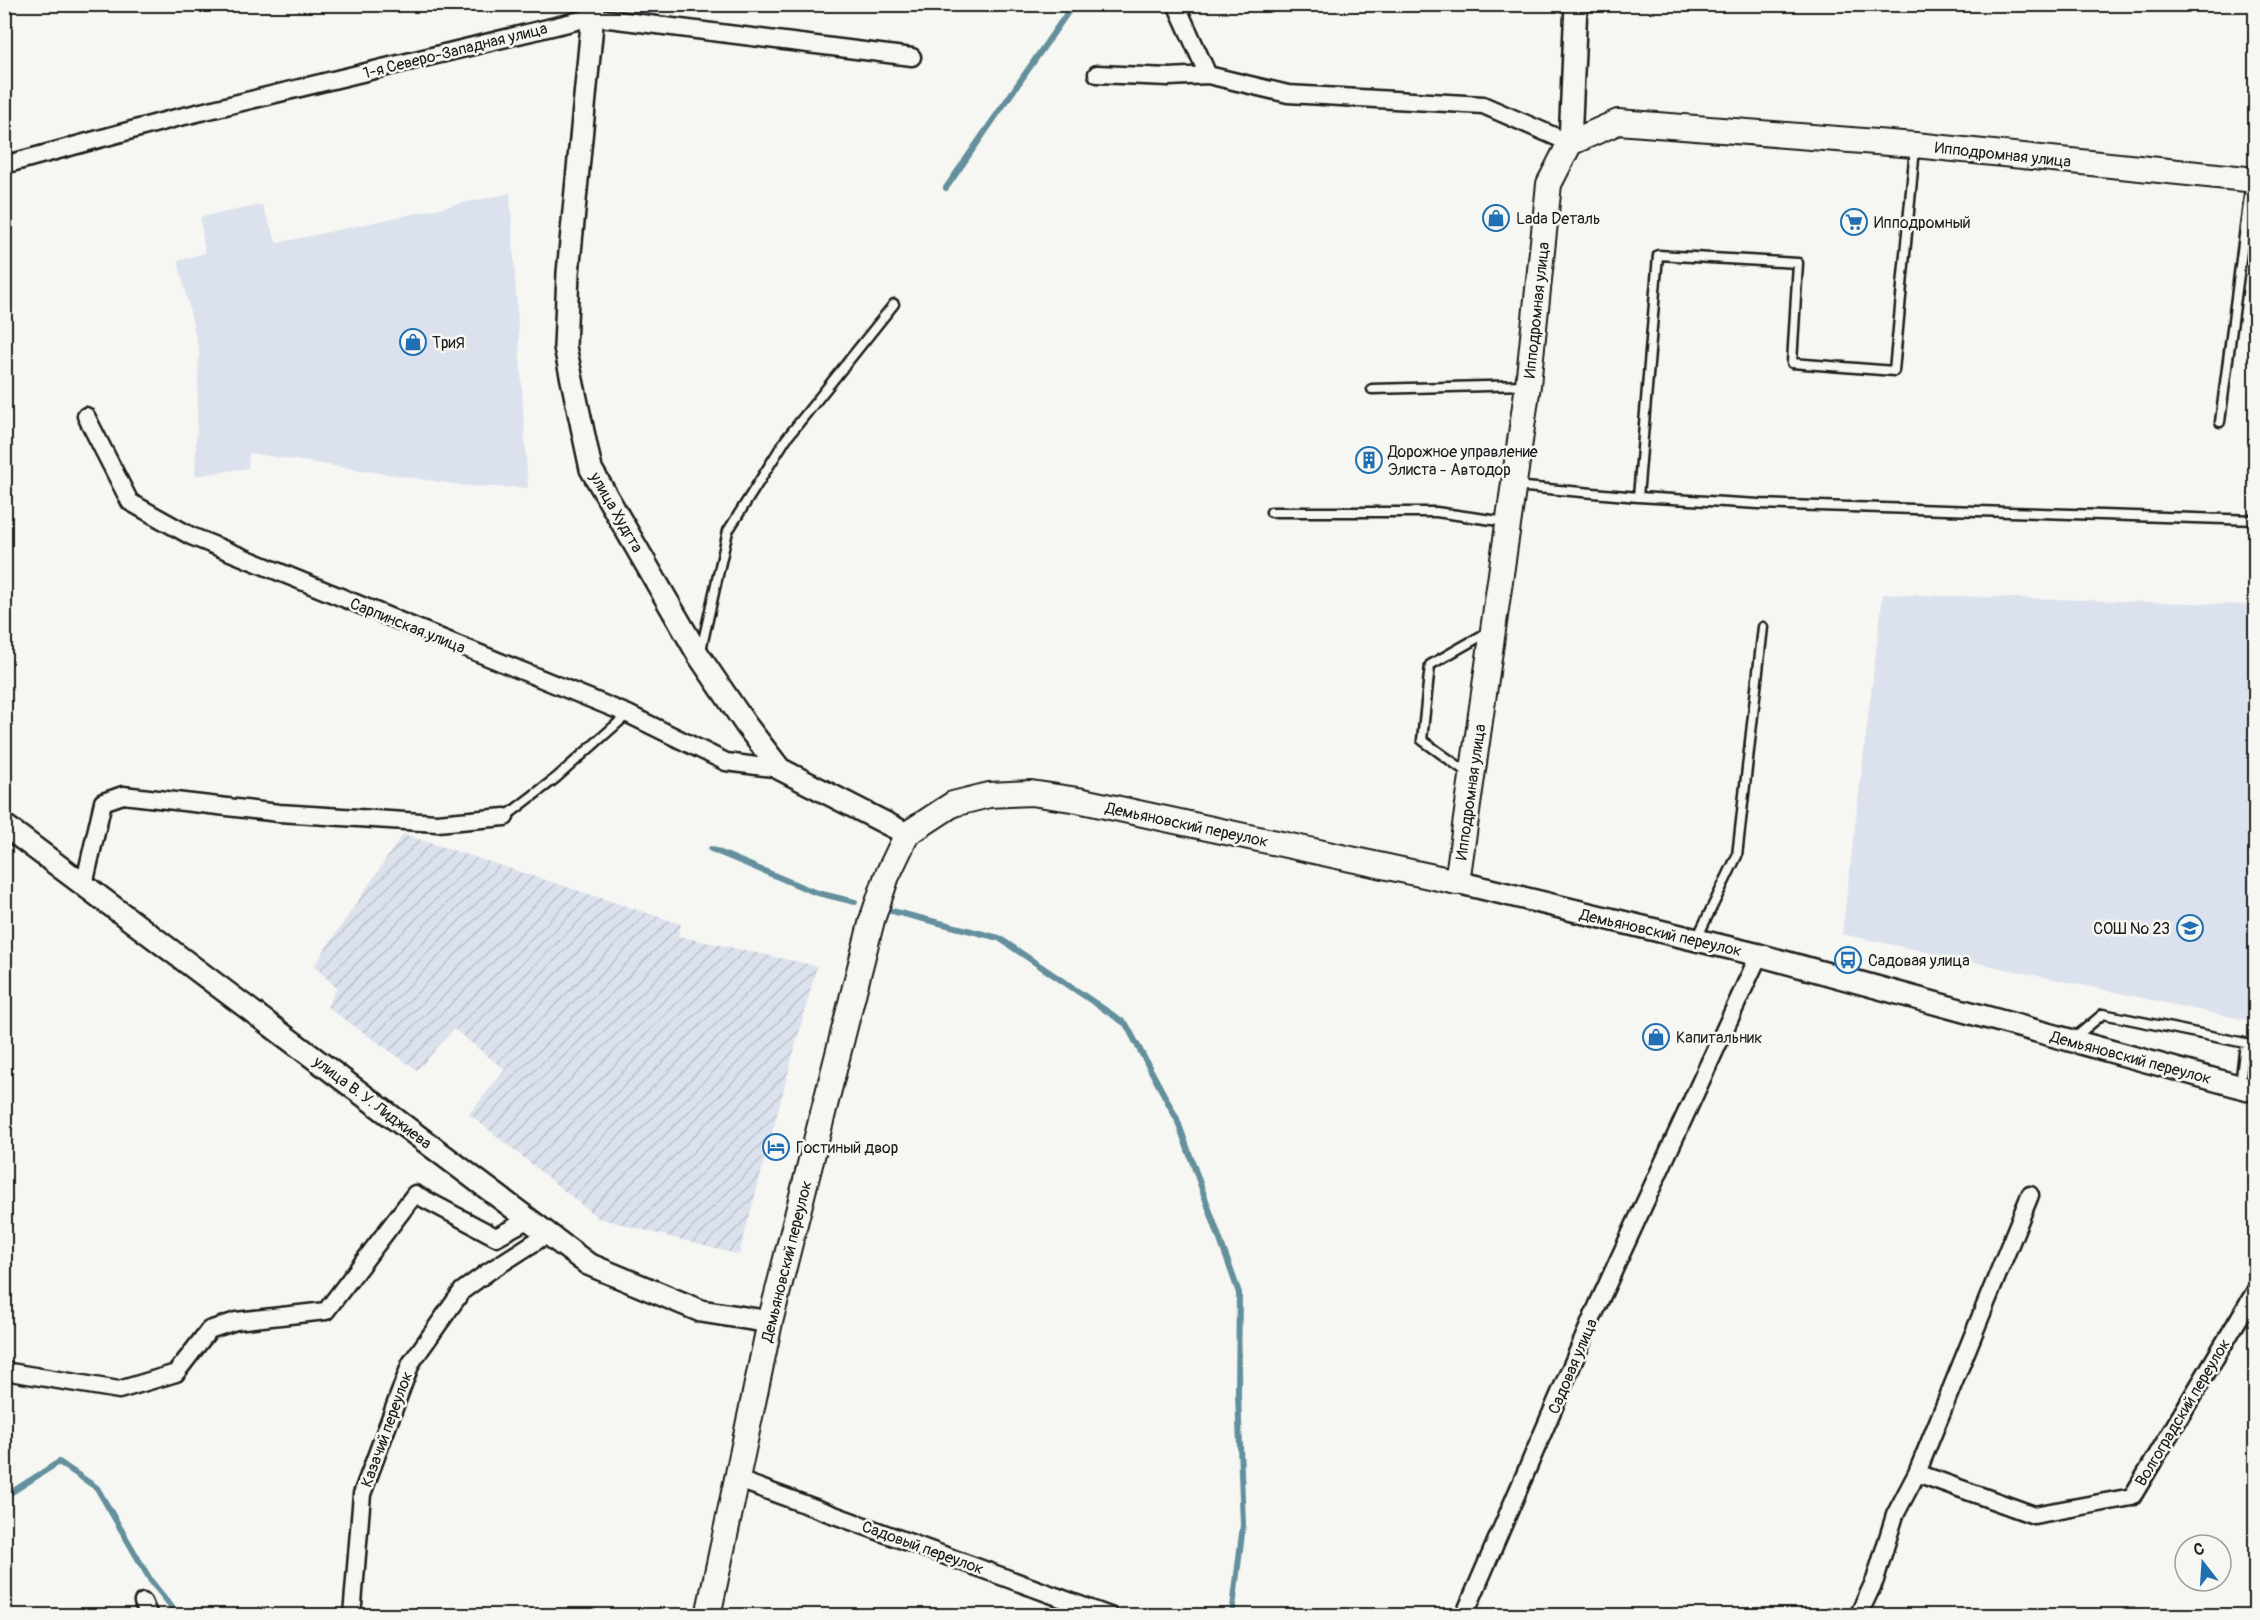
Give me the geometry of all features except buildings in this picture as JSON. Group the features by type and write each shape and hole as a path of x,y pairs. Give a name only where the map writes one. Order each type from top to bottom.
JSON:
{"main road":[{"name":"Ипподромная улица","path":"1457,882 1528,385 1549,184 1570,143 1618,122 1915,146 2253,180"},
{"name":"Демьяновский переулок","path":"708,1616 770,1322 872,920 887,876 907,834 953,804 988,795 1031,793 1078,800 1457,882"}],"street":[{"path":"1176,4 1208,75"},
{"path":"1097,74 1168,77 1208,75 1288,94 1483,105 1570,143 1576,4"},
{"name":"1-я Северо-Западная улица","path":"4,165 172,119 593,11 912,57"},
{"name":"улица Худгта","path":"593,11 568,273 565,347 591,469 699,656 746,725 780,769 907,834"},
{"name":"Сарпинская улица","path":"86,416 130,502 191,536 628,714 726,762 780,769"},
{"path":"84,885 103,802 123,795 279,813 437,823 505,817"},
{"name":"улица В. У. Лиджиева","path":"4,825 588,1264 701,1311 770,1322"},
{"name":"Демьяновский переулок","path":"1457,882 1759,955 2248,1089"},
{"name":"Садовая улица","path":"1464,1616 1600,1300 1759,955"},
{"path":"4,1371 119,1390 176,1373 209,1330 236,1321 326,1311 415,1194 496,1237 529,1219"},
{"path":"1858,1616 1875,1580 1895,1515 1917,1473 2030,1195"},
{"name":"Казачий переулок","path":"352,1616 362,1494 411,1363 462,1292 488,1272 549,1233"},
{"name":"Волгоградский переулок","path":"1917,1473 2034,1515 2132,1497 2256,1290"},
{"name":"Садовый переулок","path":"736,1479 1110,1616"}],"lane":[{"path":"1638,497 1658,255 1798,263 1792,363 1894,371 1915,146"},
{"path":"2220,422 2253,180"},
{"path":"699,656 728,531 786,439 894,304"},
{"path":"1372,389 1528,385"},
{"path":"1514,486 1638,497 1759,504 2256,520"},
{"path":"1270,512 1436,512 1509,522"},
{"path":"1695,941 1737,856 1763,627"},
{"path":"1472,776 1422,740 1430,665 1494,628"},
{"path":"505,817 556,778 628,714"},
{"path":"2072,1040 2103,1014 2245,1043 2248,1089"}],"shaded area":[{"path":"510,193 528,488 467,486 249,453 248,468 195,476 199,351 178,261 205,253 200,217 262,205 277,243"},
{"path":"1883,594 2255,605 2255,1022 1842,934"},
{"path":"403,834 681,924 678,936 817,966 739,1255 598,1218 469,1114 505,1070 454,1029 417,1070 327,1007 337,988 314,966"}],"waterway":[{"path":"946,188 1068,12 1067,4"},
{"path":"711,849 814,892 855,902"},
{"path":"888,910 999,938 1126,1024 1177,1119 1239,1293 1238,1394 1243,1525 1232,1616"},
{"path":"4,1497 59,1462 97,1488 151,1581 179,1616"}],"place":[{"name":"Lada Dеталь","path":"1496,218"},
{"name":"Ипподромный","path":"1854,222"},
{"name":"ТриЯ","path":"413,342"},
{"name":"Дорожное управление Элиста - Автодор","path":"1369,460"},
{"name":"СОШ № 23","path":"2190,928"},
{"name":"Садовая улица","path":"1848,960"},
{"name":"Капитальник","path":"1656,1037"},
{"name":"Гостиный двор","path":"776,1147"}]}
